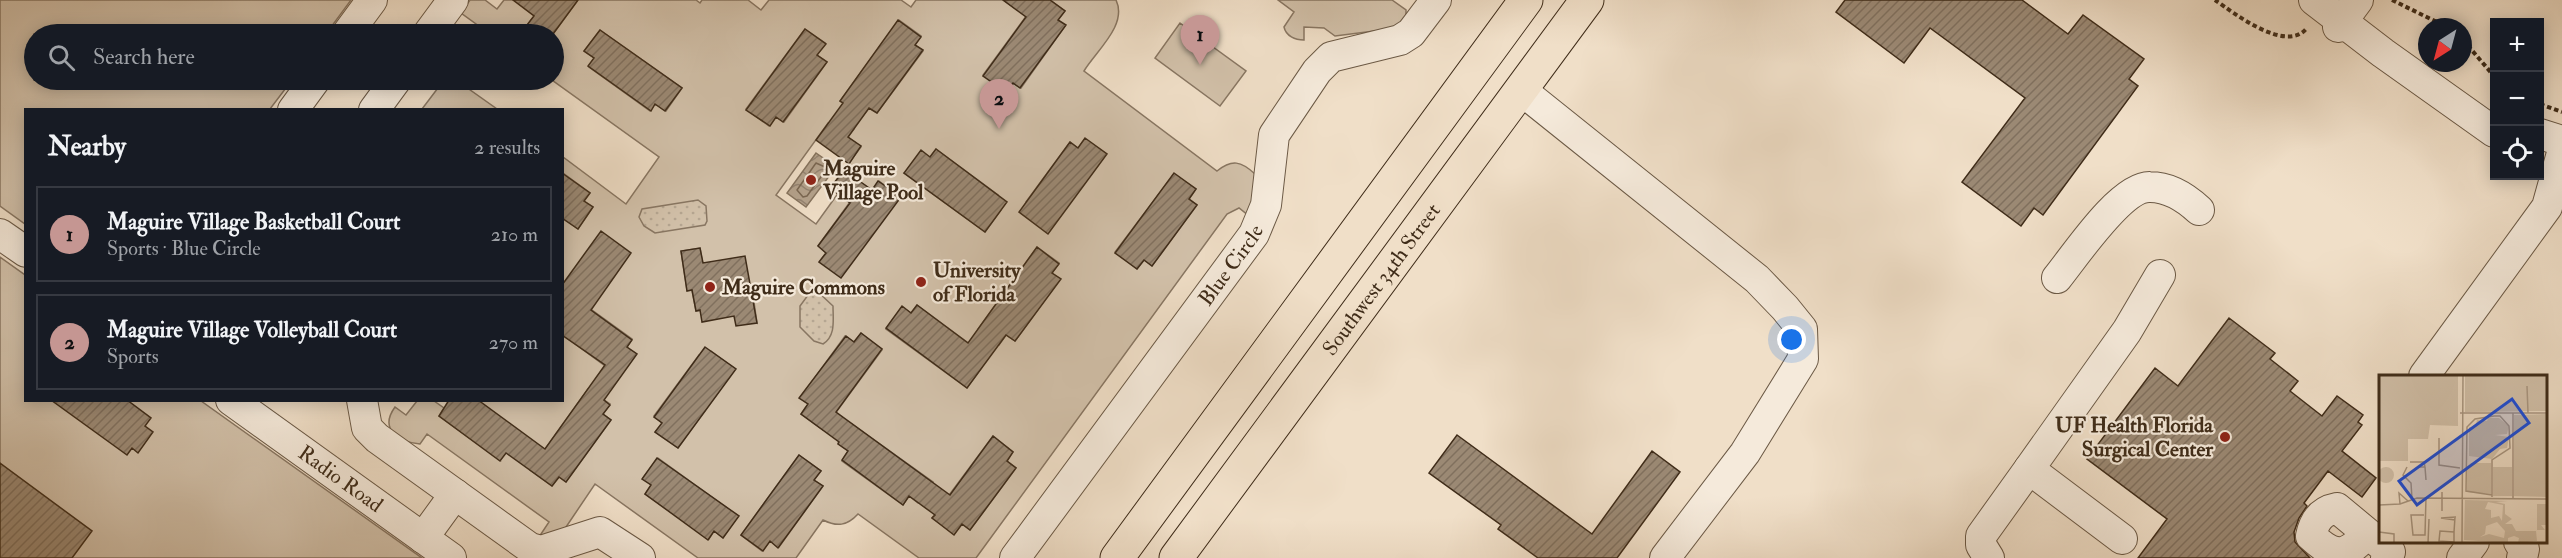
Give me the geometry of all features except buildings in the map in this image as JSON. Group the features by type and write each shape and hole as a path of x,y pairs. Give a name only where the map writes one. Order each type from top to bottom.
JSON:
{"main road":[{"path":"1117,558 1526,0"},
{"name":"Southwest 34th Street","path":"1176,558 1587,0"}],"street":[{"path":"354,24 372,0"},
{"name":"Blue Circle","path":"1015,558 1254,234 1266,205 1274,135 1317,71 1331,57 1405,38 1436,0"},
{"path":"2311,14 2347,11 2418,57"},
{"path":"2347,11 2490,129"},
{"path":"2440,72 2490,107"},
{"path":"294,108 308,90"},
{"path":"375,108 389,90"},
{"path":"1521,90 1757,279 1802,329 1803,359 1784,392 1745,453 1665,558"},
{"path":"2425,375 2547,207 2557,156 2544,139"},
{"path":"2057,278 2117,205 2134,191 2149,187 2166,189 2186,198 2199,210"},
{"path":"0,234 24,251"},
{"path":"1989,558 1981,545 1981,536 2127,331 2160,275"},
{"name":"Radio Road","path":"234,402 451,558"},
{"path":"362,402 365,421 371,432 535,551 600,532 640,558"},
{"path":"2029,469 2122,539"},
{"path":"423,538 455,494"},
{"path":"2367,533 2379,542"},
{"path":"2381,543 2393,552"},
{"path":"2462,558 2473,543"},
{"path":"2520,543 2524,549 2522,558"}],"path":[{"path":"2215,0 2269,33 2298,34 2311,14"},
{"path":"2392,0 2429,18"},
{"path":"2472,50 2491,72"},
{"path":"2544,105 2562,112"}],"shaded area":[{"path":"0,0 351,0 333,24 24,24 24,90 284,90 271,108 24,108 24,223 0,206"},
{"path":"470,0 485,0 497,9 504,0 532,0 534,16 528,24 476,24 461,13"},
{"path":"578,0 696,0 700,3 702,0 748,0 761,10 769,0 901,0 911,7 916,0 1003,0 1016,9 1038,0 983,75 1006,92 1013,83 1021,88 1065,26 1058,20 1065,11 1050,0 1116,0 1119,9 1114,28 1084,71 1217,171 1236,163 1255,174 1255,211 1248,215 1239,208 1227,214 976,558 919,558 858,514 842,524 833,524 823,520 796,558 698,558 595,484 562,533 539,537 549,522 427,434 420,444 398,437 390,428 391,415 395,407 406,415 416,402 435,402 444,408 439,416 500,460 478,402 564,402 564,336 620,377 627,347 632,339 571,295 564,301 564,219 578,229 593,207 584,201 590,193 564,174 564,158 626,204 659,157 564,89 564,24 560,24","holes":["899,20 921,36 915,45 923,51 877,113 869,108 862,117 840,101","805,29 825,43 817,55 827,62 784,122 776,117 769,126 746,109","600,30 682,88 666,111 655,104 650,111 589,67 594,58 584,51","828,123 854,129 848,137 861,147 840,175 847,181 816,224 776,195","1085,139 1027,217 1033,208 1026,202 1070,142 1078,148","936,149 998,195 992,203 1001,210 985,232 904,173 930,157","1174,174 1196,189 1189,199 1197,205 1152,266 1144,260 1137,269 1115,252","879,181 900,197 819,262 826,253 818,246 863,184 872,190","1037,247 1059,263 1052,273 1060,279 1015,341 1006,335 999,345 978,329","700,248 706,283 737,305 754,302 757,323 733,309 696,311 692,290 687,290 681,251","917,305 979,351 982,367 967,388 886,329 902,307 911,313","861,333 882,350 823,430 801,414 808,404 800,398 845,336 854,342","711,351 735,369 678,448 655,432 662,423 654,416 699,355 705,359","588,389 610,404 603,414 611,420 566,482 559,477 552,486 530,470","852,424 933,482 918,503 909,496 903,505 842,461 848,451 838,443","993,436 1013,452 1007,461 1016,468 970,530 962,524 954,534 932,518","799,455 821,471 814,480 823,486 779,547 770,541 762,551 741,535","658,458 738,516 723,538 714,531 709,539 645,494 651,485 643,478"]},
{"path":"1278,0 1392,0 1406,10 1406,19 1398,28 1335,36 1324,28 1304,27 1304,40 1301,40 1291,37 1285,30 1284,27 1294,12"},
{"path":"1180,23 1246,71 1220,106 1155,58"},
{"path":"436,90 470,90 496,108 423,108"},
{"path":"698,200 706,206 705,225 655,233 644,226 639,217 642,209"},
{"path":"0,257 24,274 24,402 202,402 422,558 0,558"},
{"path":"811,291 818,292 833,306 832,332 823,344 814,341 800,327 800,306"}],"water":[{"name":"Maguire Village Pool","path":"816,153 836,167 806,207 787,193"}],"place":[{"name":"Maguire Village Basketball Court","path":"1200,65"},
{"name":"Maguire Village Volleyball Court","path":"999,129"},
{"name":"Maguire Village Pool","path":"811,180"},
{"name":"University of Florida","path":"921,282"},
{"name":"Maguire Commons","path":"710,287"},
{"name":"UF Health Florida Surgical Center","path":"2225,437"}]}
